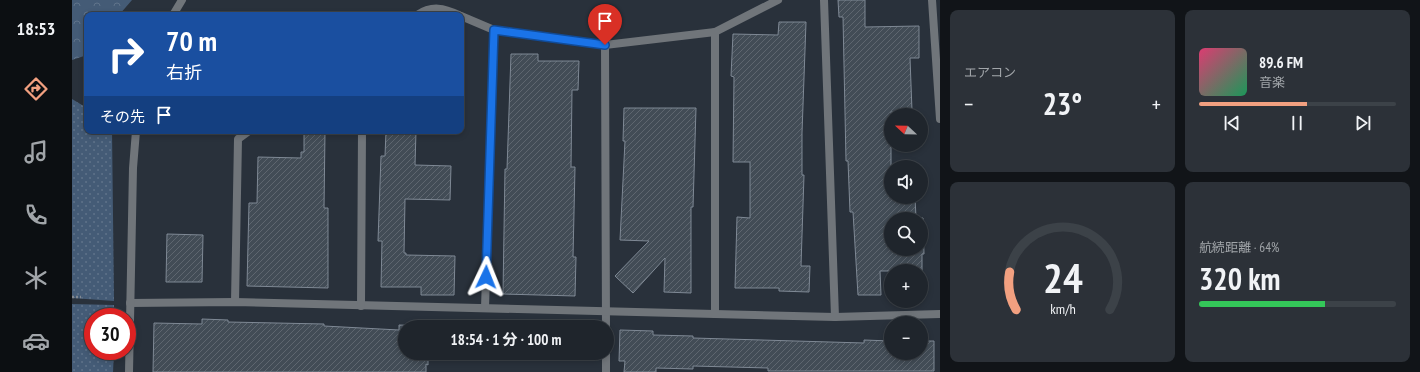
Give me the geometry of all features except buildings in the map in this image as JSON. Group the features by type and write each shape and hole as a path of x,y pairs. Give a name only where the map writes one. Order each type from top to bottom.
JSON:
{"street":[{"path":"175,12 182,0"},
{"path":"464,17 494,30 605,45 715,32 778,0"},
{"path":"824,0 835,317"},
{"path":"932,0 940,120"},
{"path":"422,12 426,9 443,8 453,12"},
{"path":"485,308 494,30"},
{"path":"715,32 715,314"},
{"path":"605,45 606,320"},
{"path":"130,372 133,168 136,134"},
{"path":"235,302 238,138 244,134"},
{"path":"361,306 362,134"},
{"path":"130,303 235,302 835,317 940,314"},
{"path":"606,360 606,372"}],"path":[{"path":"72,297 81,297"}],"green space":[{"path":"72,0 132,0 122,12 84,12 84,56 72,60"},
{"path":"72,99 84,106 84,134 112,134 114,301 72,298"},
{"path":"72,304 114,305 114,308 84,308 84,360 114,360 113,372 72,372"}],"route":[{"path":"486,277 494,30 605,45"}]}
